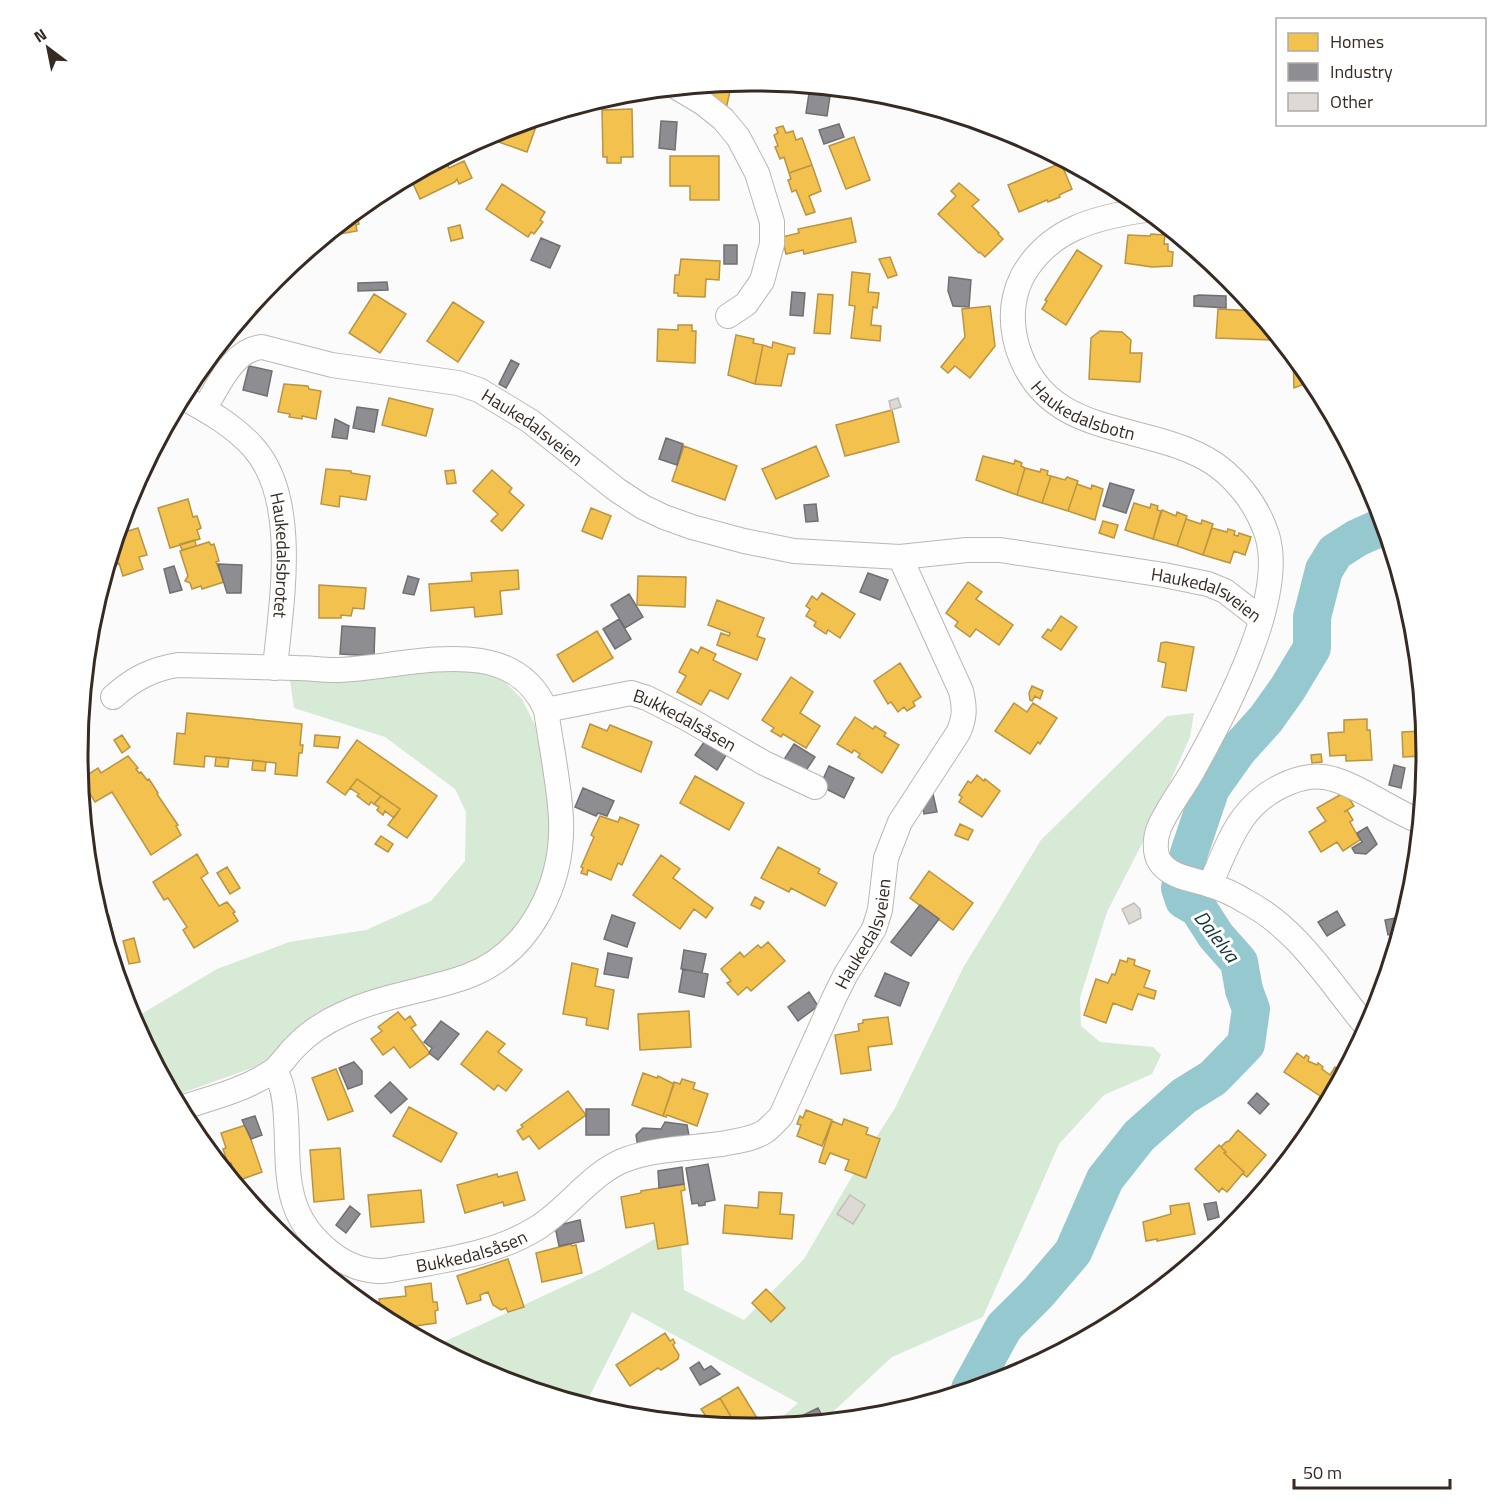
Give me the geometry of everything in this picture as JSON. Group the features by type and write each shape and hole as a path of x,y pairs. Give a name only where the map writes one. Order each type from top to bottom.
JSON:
{"street":[{"path":"689,94 723,119 738,136 757,173 772,222 772,244 762,281 746,304 728,316"},
{"name":"Haukedalsbotn","path":"1133,212 1088,221 1048,246 1030,264 1020,282 1013,304 1013,329 1018,349 1025,366 1041,390 1061,409 1081,418 1165,443 1204,458 1223,470 1235,482 1250,500 1261,519 1268,539 1271,561 1261,619"},
{"name":"Haukedalsveien","path":"204,409 243,353 252,348 262,347 332,365 458,383 479,390 530,421 617,490 643,507 664,518 744,541 794,551 900,557 967,550 1000,550 1164,575 1208,584 1225,591 1261,619 1237,686 1207,745 1159,828 1156,852 1161,863 1174,874 1210,885 1245,900 1269,915 1304,946 1360,1019"},
{"path":"190,401 204,409"},
{"name":"Haukedalsbrotet","path":"204,409 241,435 255,449 266,466 274,486 284,539 284,572 275,668"},
{"name":"Haukedalsveien","path":"781,1116 838,990 874,929 880,910 886,858 896,830 918,791 958,733 964,719 961,692 900,557"},
{"path":"113,697 143,675 178,664 335,670 436,658 477,659 506,669 528,684 542,701 546,710 560,811 561,839 552,881 535,922 521,940 507,953 471,975 439,986 368,1004 324,1024 295,1046 275,1070 252,1083 189,1105"},
{"name":"Bukkedalsåsen","path":"546,710 631,693 667,708 764,763 815,787"},
{"path":"1210,885 1232,835 1251,806 1271,790 1293,780 1314,776 1331,778 1354,787 1412,817"},
{"name":"Bukkedalsåsen","path":"275,1070 283,1089 290,1184 294,1206 299,1217 309,1233 335,1257 354,1266 378,1272 442,1261 492,1249 538,1227 559,1212 592,1180 627,1159 740,1141 765,1131 781,1116"}],"green space":[{"path":"472,669 499,676 522,699 535,725 550,802 550,852 538,889 508,943 459,972 316,1016 260,1065 182,1093 142,1014 217,969 289,942 366,930 431,901 465,861 466,812 455,789 385,737 294,708 290,680"},
{"path":"1194,713 1190,737 1148,832 1107,912 1080,998 1081,1026 1100,1042 1153,1047 1161,1055 1152,1074 1104,1095 1059,1144 983,1317 892,1357 832,1413 795,1417 782,1417 798,1403 632,1312 589,1397 539,1383 444,1342 601,1269 680,1225 684,1290 744,1320 804,1259 895,1108 963,968 1041,840 1167,716"}],"water":[{"path":"1312,648 1306,661 1299,702 1283,720 1266,719 1280,671"}],"building: Homes":[{"path":"730,92 726,109 701,93"},
{"path":"632,109 633,157 621,157 621,163 607,163 607,157 603,157 602,110"},
{"path":"783,126 786,133 793,131 796,140 802,138 812,165 789,173 784,157 780,159 775,147 778,146 774,135 778,133 776,128"},
{"path":"536,127 527,152 498,142"},
{"path":"854,137 870,180 846,189 829,146"},
{"path":"670,156 719,156 719,200 690,200 690,186 670,186"},
{"path":"464,161 472,178 459,184 457,179 420,199 413,184 448,165 449,168"},
{"path":"812,165 821,191 809,196 815,212 806,215 796,190 792,192 788,180 791,179 789,173"},
{"path":"1056,165 1064,169 1072,189 1059,195 1060,197 1019,212 1008,185"},
{"path":"959,183 979,200 972,206 1003,239 985,257 938,214 956,196 951,191"},
{"path":"502,184 545,212 540,220 543,222 534,234 531,232 528,237 486,209"},
{"path":"851,218 856,242 804,254 803,250 786,254 782,237 799,233 798,229"},
{"path":"358,221 357,231 341,234"},
{"path":"460,225 463,238 451,241 448,228"},
{"path":"1151,234 1165,236 1164,244 1168,244 1168,251 1173,252 1172,266 1152,267 1125,263 1128,235 1150,236"},
{"path":"1077,250 1102,266 1066,325 1042,309 1047,301 1045,300"},
{"path":"890,257 897,275 888,278 879,259"},
{"path":"681,259 720,261 719,280 706,279 705,297 678,296 678,293 674,293 675,275 679,275"},
{"path":"852,272 870,274 868,292 879,293 877,308 873,307 871,325 881,326 880,341 851,338 855,306 849,305"},
{"path":"374,294 406,314 380,353 349,333"},
{"path":"818,294 833,295 830,334 814,333"},
{"path":"453,302 484,322 458,362 427,341"},
{"path":"990,306 995,346 970,378 955,366 948,373 941,367 965,337 962,309"},
{"path":"1218,309 1245,310 1269,340 1216,338"},
{"path":"678,325 692,325 692,331 696,331 695,363 657,361 658,329 678,330"},
{"path":"1100,331 1122,332 1131,340 1130,353 1142,353 1140,382 1089,379 1091,338"},
{"path":"736,335 754,339 753,343 763,345 755,384 728,375"},
{"path":"773,342 795,348 794,354 788,354 781,386 755,384 763,345 772,348"},
{"path":"1293,372 1303,384 1294,388"},
{"path":"284,384 308,386 309,389 321,391 316,419 302,416 302,419 289,417 290,414 278,412"},
{"path":"389,398 433,409 426,436 382,425"},
{"path":"892,410 899,442 845,456 836,425"},
{"path":"684,446 737,466 725,500 672,481"},
{"path":"816,446 829,476 776,499 762,469"},
{"path":"983,456 1014,464 1015,460 1022,463 1021,466 1025,468 1017,495 976,480"},
{"path":"1025,468 1040,472 1041,469 1048,471 1047,475 1051,476 1042,503 1017,495"},
{"path":"326,469 351,471 351,473 370,476 366,500 340,496 339,507 321,504"},
{"path":"454,470 456,483 447,484 445,471"},
{"path":"492,470 512,488 509,492 524,505 502,531 491,521 498,514 473,491"},
{"path":"1051,476 1065,480 1067,477 1078,481 1068,511 1042,503"},
{"path":"1077,484 1091,489 1092,485 1103,489 1095,520 1068,511"},
{"path":"188,499 193,517 197,516 201,528 197,530 200,539 170,548 158,508"},
{"path":"1134,503 1150,508 1151,504 1158,506 1157,510 1161,511 1153,539 1125,530"},
{"path":"591,508 611,516 602,539 582,531"},
{"path":"1162,510 1176,516 1177,512 1187,516 1177,546 1153,539"},
{"path":"1186,519 1201,524 1202,520 1213,524 1203,555 1177,546"},
{"path":"1103,521 1118,525 1114,538 1099,533"},
{"path":"138,528 147,555 139,557 143,569 123,576 119,563 117,564 128,531"},
{"path":"1212,528 1227,532 1228,529 1235,531 1234,535 1238,536 1239,533 1251,537 1245,555 1234,551 1230,563 1203,555"},
{"path":"195,540 196,546 182,550 180,544"},
{"path":"209,542 211,545 214,544 219,561 216,562 224,582 202,589 201,586 192,589 190,583 185,581 188,576 180,551"},
{"path":"518,570 519,589 500,591 502,614 475,617 474,607 431,611 429,584 472,581 471,573"},
{"path":"638,576 686,577 685,607 637,605"},
{"path":"968,582 982,592 976,599 1013,625 999,645 976,629 970,637 955,626 958,622 946,613"},
{"path":"319,585 366,588 364,609 353,608 351,616 341,615 341,618 319,618"},
{"path":"822,593 855,614 840,638 828,630 826,634 814,626 816,622 806,616 810,609 806,606 812,596 817,600"},
{"path":"717,600 764,618 757,636 765,639 757,660 717,645 721,633 729,636 730,633 708,625"},
{"path":"1061,616 1077,627 1061,650 1042,637 1048,629 1051,631"},
{"path":"597,631 613,658 573,682 557,655"},
{"path":"1161,643 1194,647 1186,691 1162,687 1166,663 1158,661"},
{"path":"701,647 716,654 713,660 741,674 728,699 710,690 701,705 677,692 686,676 679,672 691,649 698,653"},
{"path":"900,663 921,697 913,702 915,706 907,711 904,707 898,712 891,702 888,704 874,681"},
{"path":"791,677 813,692 800,713 820,726 806,748 783,734 781,737 771,731 774,728 762,720"},
{"path":"1032,686 1043,691 1040,699 1035,696 1032,701 1030,700 1029,693"},
{"path":"1014,703 1027,712 1033,703 1057,718 1040,744 1038,742 1030,754 995,731"},
{"path":"187,713 302,724 300,745 303,745 302,753 299,753 297,776 275,774 276,763 205,756 204,767 174,764 177,733 185,734"},
{"path":"855,717 873,729 875,726 886,733 884,736 899,745 882,773 858,757 860,754 854,750 852,753 837,744"},
{"path":"1367,719 1372,760 1346,761 1346,755 1330,756 1328,733 1344,732 1344,720"},
{"path":"590,724 607,731 610,725 652,742 641,772 582,747"},
{"path":"1415,731 1416,756 1403,757 1402,732"},
{"path":"122,735 130,747 122,753 114,740"},
{"path":"315,735 340,737 338,748 314,746"},
{"path":"357,740 437,796 407,838 388,825 400,809 357,779 345,795 327,782"},
{"path":"1321,754 1322,762 1312,763 1311,755"},
{"path":"128,756 138,768 136,769 139,773 141,772 147,780 149,779 178,825 176,826 181,835 151,855 112,792 95,802 90,793 89,774 98,768 101,773"},
{"path":"216,757 229,758 228,767 215,766"},
{"path":"253,760 266,762 265,771 252,770"},
{"path":"977,775 1000,791 982,817 959,802 962,797 959,795 968,781 971,783"},
{"path":"695,776 744,803 729,830 680,803"},
{"path":"357,779 381,796 374,804 371,802 369,805 350,788"},
{"path":"1345,792 1354,806 1347,810 1353,820 1350,822 1360,840 1343,851 1337,842 1321,852 1309,832 1326,821 1317,808"},
{"path":"381,796 400,809 394,818 385,811 383,815 377,810 379,807 374,804"},
{"path":"600,816 618,822 620,817 639,825 622,865 618,863 611,880 588,870 587,875 581,873 583,868 581,867 594,837 591,835"},
{"path":"960,824 973,830 968,840 955,835"},
{"path":"381,836 393,844 388,852 375,844"},
{"path":"778,847 820,869 818,873 837,883 825,906 791,888 789,892 761,878"},
{"path":"197,854 208,873 201,878 219,906 227,902 235,912 233,913 238,921 194,948 183,930 187,927 168,898 164,900 153,882"},
{"path":"661,855 680,869 673,878 713,908 706,918 694,909 680,929 633,895"},
{"path":"227,867 240,888 230,894 217,873"},
{"path":"929,871 973,903 953,930 910,898"},
{"path":"755,897 764,902 760,909 751,905"},
{"path":"134,938 140,962 129,964 123,941"},
{"path":"768,942 785,961 751,991 747,987 738,995 727,983 731,981 721,969 740,952 744,957 758,945 761,948"},
{"path":"1128,958 1135,960 1134,965 1150,971 1144,987 1156,991 1154,999 1138,994 1132,1010 1113,1003 1106,1023 1084,1015 1096,979 1108,983 1112,974 1115,975 1120,960 1127,962"},
{"path":"572,963 598,969 595,986 614,990 608,1029 586,1025 587,1018 563,1014"},
{"path":"689,1011 691,1047 640,1050 638,1014"},
{"path":"398,1012 405,1020 410,1016 416,1025 411,1028 430,1053 410,1068 394,1047 383,1055 371,1039 382,1031 378,1027"},
{"path":"888,1017 892,1044 868,1047 871,1070 841,1074 835,1035 859,1031 858,1024 863,1023 863,1020"},
{"path":"487,1031 505,1044 498,1052 522,1070 506,1091 498,1085 494,1090 461,1064"},
{"path":"1297,1053 1304,1058 1306,1055 1309,1057 1308,1061 1317,1065 1318,1063 1330,1075 1337,1068 1319,1098 1320,1096 1284,1072"},
{"path":"336,1069 353,1111 328,1120 312,1078"},
{"path":"643,1073 657,1078 658,1076 674,1084 663,1116 632,1105"},
{"path":"682,1079 695,1083 693,1089 708,1094 697,1126 667,1115 663,1116 674,1082 680,1084"},
{"path":"568,1091 586,1115 539,1149 529,1136 523,1140 517,1131 523,1127 521,1125"},
{"path":"409,1107 457,1133 441,1162 393,1136"},
{"path":"806,1110 832,1120 822,1146 797,1136 801,1125 797,1124 800,1116 803,1118"},
{"path":"844,1119 868,1128 866,1134 880,1139 866,1178 845,1170 849,1160 830,1153 825,1164 819,1162 832,1121 842,1125"},
{"path":"246,1125 262,1172 243,1179 226,1158 223,1149 226,1148 221,1133"},
{"path":"1238,1130 1266,1155 1247,1177 1221,1147"},
{"path":"1219,1145 1244,1172 1227,1192 1222,1188 1219,1192 1195,1169"},
{"path":"340,1148 344,1199 314,1202 310,1150"},
{"path":"517,1172 525,1200 504,1206 503,1202 465,1213 457,1185 497,1174 498,1177"},
{"path":"684,1184 685,1190 681,1191 688,1244 658,1249 654,1223 626,1228 621,1197 641,1193 641,1191"},
{"path":"421,1190 424,1222 371,1227 368,1195"},
{"path":"759,1192 782,1193 780,1214 794,1215 792,1239 723,1233 725,1205 758,1208"},
{"path":"1189,1203 1195,1234 1146,1241 1143,1222 1171,1214 1170,1206"},
{"path":"571,1244 576,1245 582,1273 542,1282 536,1253"},
{"path":"508,1259 524,1307 508,1312 506,1308 501,1310 493,1305 488,1292 480,1295 481,1300 467,1304 457,1276"},
{"path":"431,1283 433,1302 437,1302 438,1310 435,1311 436,1323 415,1326 380,1304 379,1299 406,1296 405,1287"},
{"path":"766,1289 785,1308 771,1322 752,1303"},
{"path":"665,1333 670,1341 673,1339 675,1343 673,1345 679,1355 678,1359 661,1370 658,1368 630,1386 616,1365"},
{"path":"738,1387 757,1418 731,1418 720,1398"},
{"path":"720,1398 731,1418 706,1417 701,1409"}],"building: Industry":[{"path":"809,94 830,96 827,116 806,113"},
{"path":"661,121 677,122 675,150 659,148"},
{"path":"839,124 844,137 824,144 819,130"},
{"path":"541,238 560,246 550,268 531,260"},
{"path":"724,245 737,245 737,264 724,264"},
{"path":"949,277 971,280 969,307 953,306 948,291"},
{"path":"387,282 388,290 358,291 358,283"},
{"path":"792,292 805,293 803,316 790,315"},
{"path":"1194,296 1226,296 1226,308 1194,306"},
{"path":"511,360 519,364 506,388 499,384"},
{"path":"249,366 272,371 267,396 243,390"},
{"path":"357,407 378,410 374,432 353,428"},
{"path":"335,419 349,426 347,439 332,437"},
{"path":"666,438 683,444 677,465 659,459"},
{"path":"1110,483 1134,490 1126,513 1103,506"},
{"path":"816,504 818,521 806,522 804,505"},
{"path":"218,564 242,565 241,593 227,593"},
{"path":"174,566 182,590 170,593 164,569"},
{"path":"868,573 888,580 880,600 860,592"},
{"path":"408,576 419,579 414,595 403,593"},
{"path":"629,594 643,617 625,628 611,605"},
{"path":"619,619 631,639 615,649 603,629"},
{"path":"342,626 375,628 374,656 340,654"},
{"path":"707,738 728,752 717,770 695,755"},
{"path":"794,744 815,757 803,775 783,761"},
{"path":"1394,765 1405,768 1401,788 1389,785"},
{"path":"829,766 854,778 844,798 820,786"},
{"path":"583,788 614,801 607,816 598,813 596,816 575,807"},
{"path":"933,794 937,812 924,814 921,797"},
{"path":"1367,827 1377,844 1366,854 1355,853 1352,848 1362,842 1357,833"},
{"path":"920,905 939,919 911,956 891,942"},
{"path":"1337,911 1345,925 1327,936 1318,922"},
{"path":"612,915 635,923 627,947 604,939"},
{"path":"1395,918 1390,935 1388,935 1385,920"},
{"path":"684,950 706,954 702,973 681,969"},
{"path":"608,953 632,958 628,978 604,974"},
{"path":"683,969 708,974 704,997 679,992"},
{"path":"885,973 909,983 900,1006 875,996"},
{"path":"809,992 818,1006 798,1021 788,1007"},
{"path":"441,1021 459,1034 438,1060 429,1053 432,1048 424,1042"},
{"path":"354,1062 362,1071 362,1084 348,1089 339,1068"},
{"path":"390,1082 407,1099 391,1113 375,1096"},
{"path":"1257,1093 1269,1104 1260,1114 1248,1103"},
{"path":"586,1109 609,1109 609,1135 586,1135"},
{"path":"255,1116 262,1135 251,1139 242,1120"},
{"path":"665,1122 687,1125 690,1141 638,1148 636,1135 643,1128 661,1129"},
{"path":"708,1164 715,1200 705,1202 705,1205 692,1204 686,1168"},
{"path":"682,1167 684,1184 659,1188 658,1171"},
{"path":"1216,1202 1219,1217 1208,1220 1204,1204"},
{"path":"350,1206 360,1214 346,1233 336,1225"},
{"path":"580,1220 584,1241 559,1246 555,1226"},
{"path":"699,1362 704,1370 711,1366 720,1374 700,1385 690,1368"},
{"path":"818,1408 821,1414 801,1416"}],"building: Other":[{"path":"898,398 901,407 891,410 889,401"},
{"path":"1134,903 1140,909 1141,918 1129,924 1122,909"},
{"path":"850,1195 865,1205 853,1224 837,1214"}],"waterway":[{"name":"Dalelva","path":"976,1379 1004,1327 1038,1293 1073,1252 1105,1179 1139,1136 1184,1096 1213,1078 1246,1044 1251,1009 1244,990 1239,962 1216,936 1198,908 1184,900 1180,888 1211,788 1238,750 1266,719 1312,648 1312,617 1324,570 1335,552 1376,530"}]}
